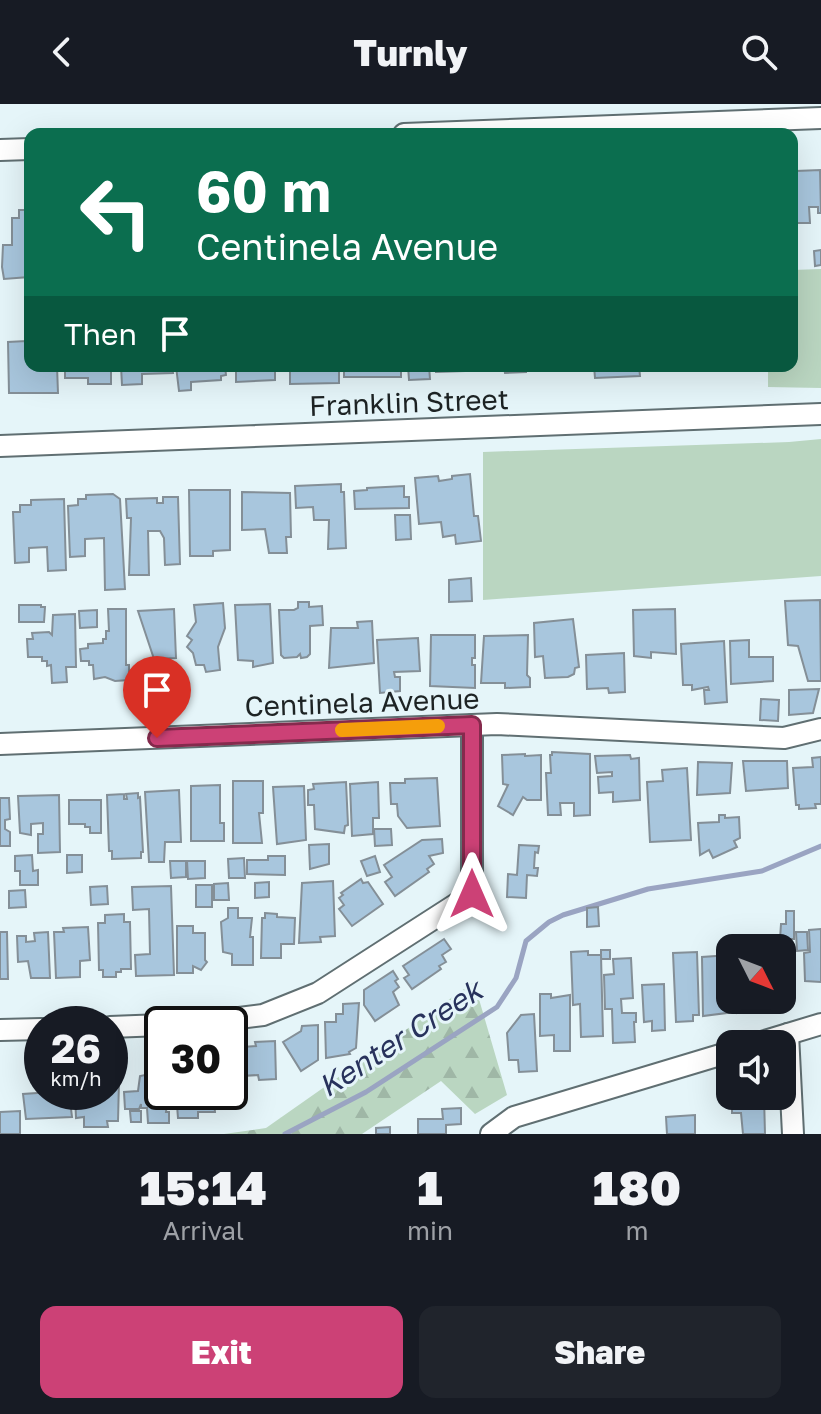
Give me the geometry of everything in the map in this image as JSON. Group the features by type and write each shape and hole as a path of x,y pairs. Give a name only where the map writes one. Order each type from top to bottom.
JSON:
{"street":[{"path":"560,128 821,118"},
{"path":"0,150 24,149"},
{"name":"Franklin Street","path":"0,446 821,414"},
{"path":"248,1017 263,1015 318,993 472,894 472,725"},
{"name":"Centinela Avenue","path":"0,744 472,725 784,738 821,729"},
{"path":"796,1032 821,1024"},
{"path":"0,1030 24,1029"},
{"path":"492,1133 514,1117 716,1056"},
{"path":"792,1110 793,1134"}],"green space":[{"path":"821,269 821,388 768,387 768,372 798,372 798,270"},
{"path":"821,439 821,576 483,600 483,452"},
{"path":"474,982 507,1095 475,1114 441,1081 362,1134 224,1134 266,1128"}],"building":[{"path":"820,170 821,213 818,213 818,207 809,207 810,223 798,223 798,171"},
{"path":"19,210 24,210 24,277 4,279 3,245 12,245 12,218 19,218"},
{"path":"821,250 821,265 815,266 814,251"},
{"path":"24,341 24,372 57,372 58,393 9,393 8,342"},
{"path":"65,372 111,372 111,384 88,384 88,378 65,378"},
{"path":"121,372 173,372 142,374 142,384 122,385"},
{"path":"177,372 226,372 221,380 191,382 191,390 179,391"},
{"path":"236,372 275,372 275,380 236,382"},
{"path":"290,372 339,372 339,383 290,384"},
{"path":"344,372 401,372 401,377 344,377"},
{"path":"408,372 429,372 430,379 409,380"},
{"path":"594,372 640,372 640,376 595,378"},
{"path":"470,474 474,516 478,516 481,541 456,544 455,535 443,537 441,522 419,524 415,478 438,476 439,481"},
{"path":"341,484 346,548 328,549 329,520 314,520 313,507 296,508 295,486"},
{"path":"404,486 404,497 409,497 409,508 355,509 354,491"},
{"path":"189,490 230,490 230,550 213,551 213,556 190,556"},
{"path":"242,492 290,493 291,537 286,537 287,553 269,553 265,529 242,530"},
{"path":"113,494 120,499 125,589 105,590 104,538 85,539 85,556 70,557 68,506 78,505 78,499 86,499 86,495"},
{"path":"163,497 178,497 180,564 165,565 164,538 160,531 148,531 149,575 129,575 131,518 127,518 126,499 157,498 157,503 163,503"},
{"path":"64,499 66,570 48,571 47,547 29,548 29,562 15,563 13,512 20,512 20,505 31,505 31,500"},
{"path":"395,515 410,515 411,539 396,540"},
{"path":"471,578 472,601 449,602 449,580"},
{"path":"820,600 821,681 808,681 798,646 788,645 785,601"},
{"path":"298,602 309,602 309,607 322,606 323,625 310,626 310,654 307,657 301,658 300,654 284,658 281,655 279,610 294,610 298,608"},
{"path":"223,603 225,628 218,647 220,670 206,672 204,665 196,665 193,653 187,647 192,640 187,636 196,622 194,605"},
{"path":"270,604 273,663 253,667 253,661 238,660 235,605"},
{"path":"19,605 45,607 44,622 19,622"},
{"path":"108,609 126,609 129,680 94,679 93,665 89,665 89,661 81,661 80,649 88,648 88,644 103,643 106,639 106,631 109,631"},
{"path":"174,609 176,658 154,659 138,611"},
{"path":"675,609 676,654 651,652 651,658 634,656 633,610"},
{"path":"97,610 97,627 80,628 79,611"},
{"path":"75,614 76,667 66,667 67,682 52,683 51,665 47,666 47,661 42,661 42,657 28,657 27,639 33,639 32,633 49,632 52,635 53,615"},
{"path":"573,619 579,667 568,677 545,678 543,656 535,657 534,623"},
{"path":"372,621 374,663 329,668 331,628 358,628 357,622"},
{"path":"431,635 475,635 472,665 475,665 475,688 430,686"},
{"path":"528,635 527,675 530,687 505,688 505,683 481,683 484,636"},
{"path":"418,638 420,671 394,672 395,677 400,677 400,691 380,693 377,640"},
{"path":"749,640 749,657 773,657 773,681 731,684 730,641"},
{"path":"724,641 727,702 705,704 704,690 709,690 708,687 692,690 692,685 683,685 681,644"},
{"path":"624,653 625,692 609,693 608,688 587,689 586,655"},
{"path":"819,689 813,713 789,715 789,690"},
{"path":"761,699 779,700 778,721 760,720"},
{"path":"552,752 590,754 590,815 574,816 574,803 560,803 561,815 548,815 546,773 551,773"},
{"path":"502,755 541,755 541,800 523,797 513,815 498,806 508,785 503,784"},
{"path":"630,755 631,759 639,758 640,800 613,802 613,792 599,793 598,777 612,776 612,772 597,773 595,756"},
{"path":"821,757 821,804 815,804 816,808 799,809 793,768 813,767 812,758"},
{"path":"743,761 787,761 788,788 746,791"},
{"path":"698,762 732,763 730,793 697,795"},
{"path":"687,768 691,840 650,842 647,782 663,781 662,770"},
{"path":"437,778 440,826 407,828 398,816 397,804 391,804 390,783"},
{"path":"233,781 263,781 263,813 259,813 262,843 233,843"},
{"path":"346,782 348,825 344,833 315,829 314,805 308,805 308,790 314,789 313,784"},
{"path":"378,782 379,818 373,818 373,834 352,836 350,784"},
{"path":"220,785 220,823 224,823 224,841 191,841 191,786"},
{"path":"304,786 306,840 277,844 273,787"},
{"path":"179,790 181,842 165,842 164,862 149,862 145,792"},
{"path":"138,793 141,858 112,859 107,795 124,794 124,799 127,799 126,794"},
{"path":"59,795 60,852 38,853 38,834 43,834 43,823 31,824 31,835 20,833 18,796"},
{"path":"0,798 9,798 10,819 5,820 5,829 10,832 10,846 0,846"},
{"path":"69,800 101,800 101,833 90,833 90,827 85,827 85,824 69,824"},
{"path":"719,815 739,817 740,838 734,841 737,847 713,858 709,850 700,855 698,823 719,822"},
{"path":"374,829 391,829 392,845 375,846"},
{"path":"442,839 443,853 429,856 434,864 427,869 429,872 395,896 385,882 392,877 384,865 422,840"},
{"path":"329,844 329,864 310,869 309,845"},
{"path":"519,845 539,846 538,853 535,852 537,876 527,875 526,898 507,897 508,874 517,875"},
{"path":"32,855 33,871 38,870 38,885 20,885 20,871 15,871 15,856"},
{"path":"67,855 82,855 82,872 67,873"},
{"path":"268,856 285,856 285,875 247,874 247,860 268,860"},
{"path":"375,856 380,872 367,876 361,861"},
{"path":"244,858 245,878 229,878 228,859"},
{"path":"170,861 186,861 186,877 171,878"},
{"path":"187,861 205,861 205,878 188,879"},
{"path":"361,879 363,883 368,882 383,904 352,926 339,909 344,905 339,898 343,895 341,893"},
{"path":"333,881 335,936 320,937 321,942 299,943 302,883"},
{"path":"269,882 269,897 255,898 255,883"},
{"path":"228,883 229,900 214,900 214,884"},
{"path":"196,885 212,885 212,907 196,907"},
{"path":"107,886 108,904 91,905 90,887"},
{"path":"171,886 174,975 136,976 135,955 150,954 149,909 133,910 132,887"},
{"path":"25,890 26,907 9,908 9,891"},
{"path":"598,907 599,926 587,927 587,908"},
{"path":"228,908 238,908 238,918 252,918 250,937 253,937 253,965 232,965 232,954 223,952 221,922 228,918"},
{"path":"786,911 794,911 794,934 780,934 781,924 786,924"},
{"path":"265,913 295,918 294,944 281,944 281,958 261,958 262,918 265,918"},
{"path":"124,914 124,922 130,922 131,969 121,969 121,972 116,972 116,977 103,977 103,970 99,970 98,923 105,923 105,915"},
{"path":"177,926 193,926 193,933 205,933 207,962 201,970 193,966 193,973 177,973"},
{"path":"88,927 90,960 80,961 80,977 56,978 54,932 64,932 63,928"},
{"path":"821,929 821,982 805,981 804,953 810,952 809,930"},
{"path":"0,932 7,932 8,979 0,979"},
{"path":"48,932 50,978 31,978 28,961 18,962 17,936 26,936 26,942 35,941 34,933"},
{"path":"796,932 807,932 808,950 797,951"},
{"path":"444,939 451,949 442,955 446,962 412,989 404,978 409,975 403,966"},
{"path":"601,950 610,950 610,959 601,959"},
{"path":"588,951 588,955 601,955 603,1036 581,1037 580,1004 573,1005 571,952"},
{"path":"697,952 699,1015 693,1015 693,1021 676,1022 673,953"},
{"path":"716,956 716,1014 718,1014 703,1016 702,957"},
{"path":"631,958 633,998 621,999 622,1013 636,1013 635,1042 613,1043 612,1009 605,1009 604,975 614,974 613,959"},
{"path":"393,971 399,987 393,992 399,1005 375,1021 364,1005 364,990"},
{"path":"664,984 665,1030 652,1031 652,1021 644,1022 642,985"},
{"path":"540,994 551,994 551,998 570,995 570,1051 554,1051 554,1035 540,1036"},
{"path":"359,1003 356,1048 350,1054 326,1058 325,1022 336,1022 336,1014 343,1014 343,1004"},
{"path":"534,1014 537,1071 519,1072 518,1060 509,1060 507,1033 521,1015"},
{"path":"318,1025 318,1060 301,1071 283,1042 301,1031 302,1026"},
{"path":"275,1041 276,1079 259,1080 258,1075 248,1076 248,1047 256,1046 255,1042"},
{"path":"144,1075 144,1108 141,1104 139,1109 128,1109 128,1092 138,1091 140,1076"},
{"path":"461,1108 461,1124 446,1125 446,1134 418,1134 418,1119 443,1119 442,1109"},
{"path":"25,1110 71,1110 72,1117 26,1119"},
{"path":"76,1110 118,1110 118,1121 107,1121 108,1127 84,1127 84,1117 76,1118"},
{"path":"147,1110 169,1112 169,1123 148,1123"},
{"path":"177,1110 215,1110 198,1112 198,1118 178,1118"},
{"path":"732,1110 764,1110 765,1134 743,1134 741,1113 732,1113"},
{"path":"20,1111 20,1134 0,1134 0,1112"},
{"path":"130,1111 141,1111 141,1122 131,1122"},
{"path":"695,1115 695,1134 667,1134 666,1117"},
{"path":"390,1127 390,1134 376,1134 376,1128"}],"waterway":[{"name":"Kenter Creek","path":"285,1134 366,1092 497,1007 516,978 526,941 549,922 648,889 762,871 821,846"}],"slow traffic":[{"path":"342,730 438,726"}],"route":[{"path":"157,738 472,725 472,894"}]}
